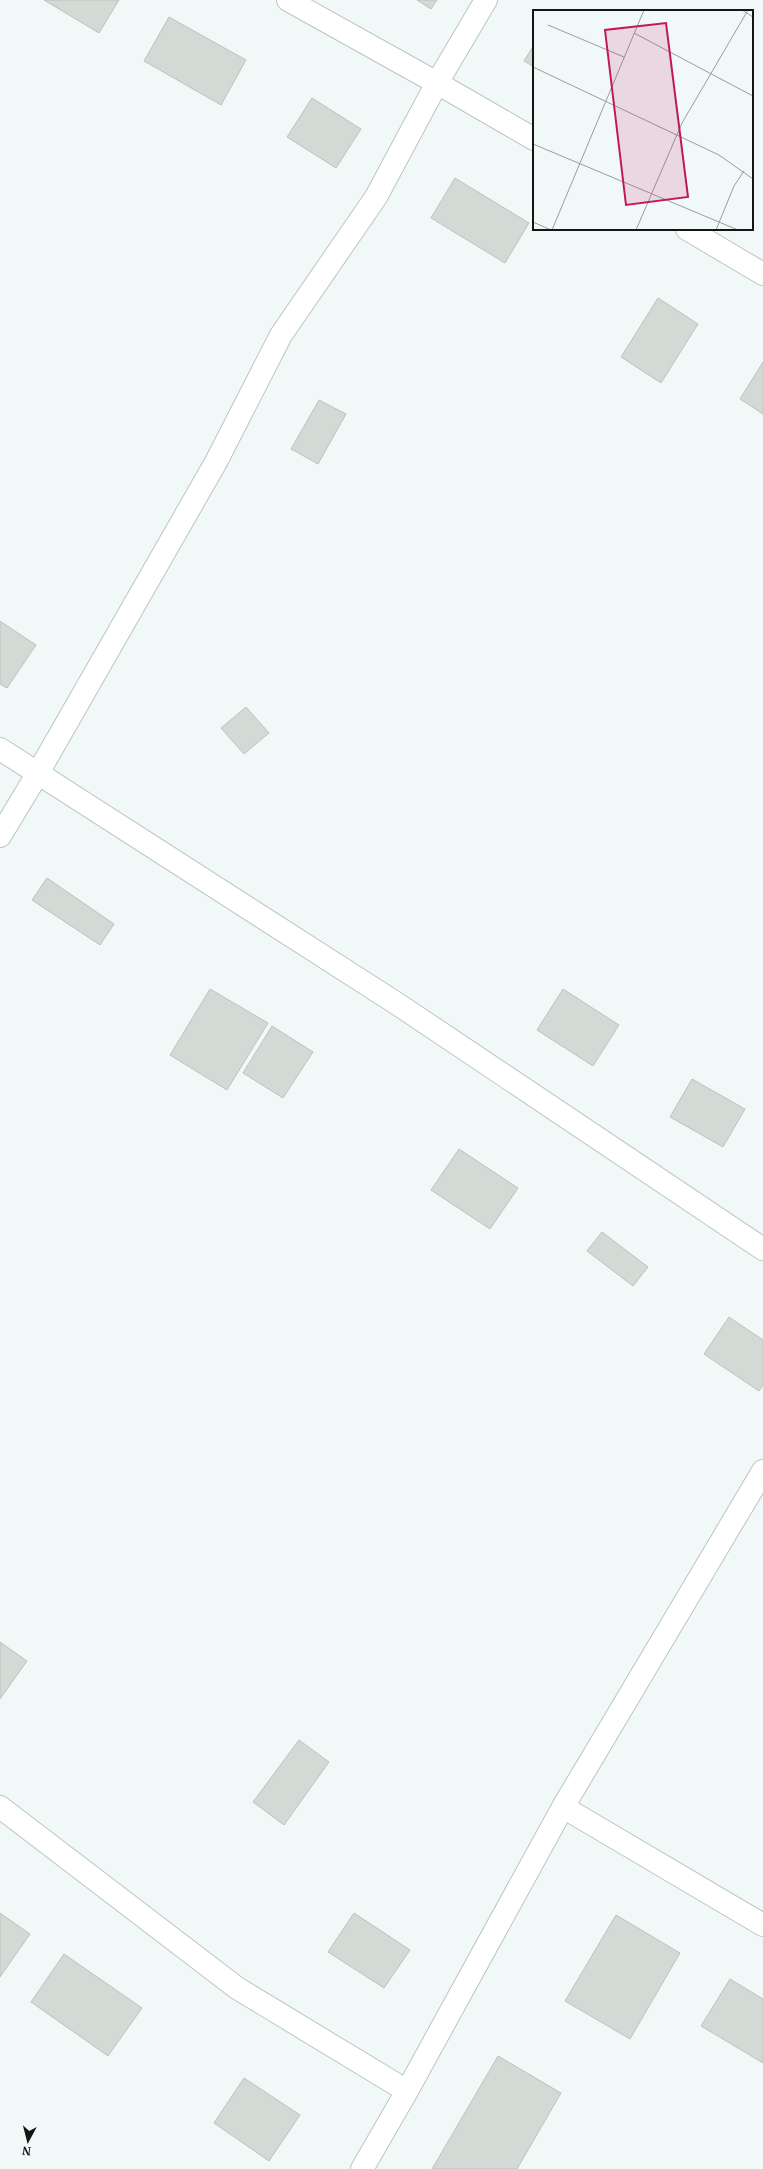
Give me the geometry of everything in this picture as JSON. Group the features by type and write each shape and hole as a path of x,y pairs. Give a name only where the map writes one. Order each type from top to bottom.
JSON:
{"street":[{"path":"288,0 438,83 533,138"},
{"path":"0,836 38,773 216,462 281,335 376,197 438,83 486,0"},
{"path":"689,230 763,274"},
{"path":"0,750 399,1005 763,1249"},
{"path":"362,2169 407,2091 563,1807 763,1471"},
{"path":"0,1807 238,1988 407,2091"},
{"path":"563,1807 763,1925"}],"building":[{"path":"44,0 119,0 99,33"},
{"path":"417,0 437,0 431,9"},
{"path":"169,17 246,60 221,105 144,61"},
{"path":"533,47 533,66 524,61"},
{"path":"312,98 361,129 336,168 287,137"},
{"path":"455,178 529,223 505,263 431,218"},
{"path":"658,298 698,324 661,383 621,357"},
{"path":"763,362 763,414 740,399"},
{"path":"319,400 346,414 318,464 291,449"},
{"path":"0,621 36,645 7,688 0,684"},
{"path":"246,707 269,733 244,754 221,728"},
{"path":"47,878 114,924 100,945 32,900"},
{"path":"210,989 268,1023 227,1090 170,1055"},
{"path":"563,989 619,1025 593,1066 537,1030"},
{"path":"272,1026 313,1052 283,1098 243,1073"},
{"path":"692,1079 745,1109 723,1147 670,1117"},
{"path":"459,1149 518,1188 490,1229 431,1190"},
{"path":"602,1232 648,1267 633,1286 587,1251"},
{"path":"729,1317 763,1340 763,1385 759,1391 704,1354"},
{"path":"0,1642 27,1661 0,1699"},
{"path":"299,1740 329,1762 284,1825 253,1802"},
{"path":"0,1913 30,1934 0,1977"},
{"path":"354,1913 410,1950 384,1988 328,1952"},
{"path":"616,1915 680,1953 630,2039 565,2001"},
{"path":"64,1954 142,2008 108,2056 31,2002"},
{"path":"730,1979 763,1999 763,2063 701,2026"},
{"path":"498,2056 561,2093 517,2169 432,2169"},
{"path":"244,2078 300,2115 269,2161 214,2123"}]}
